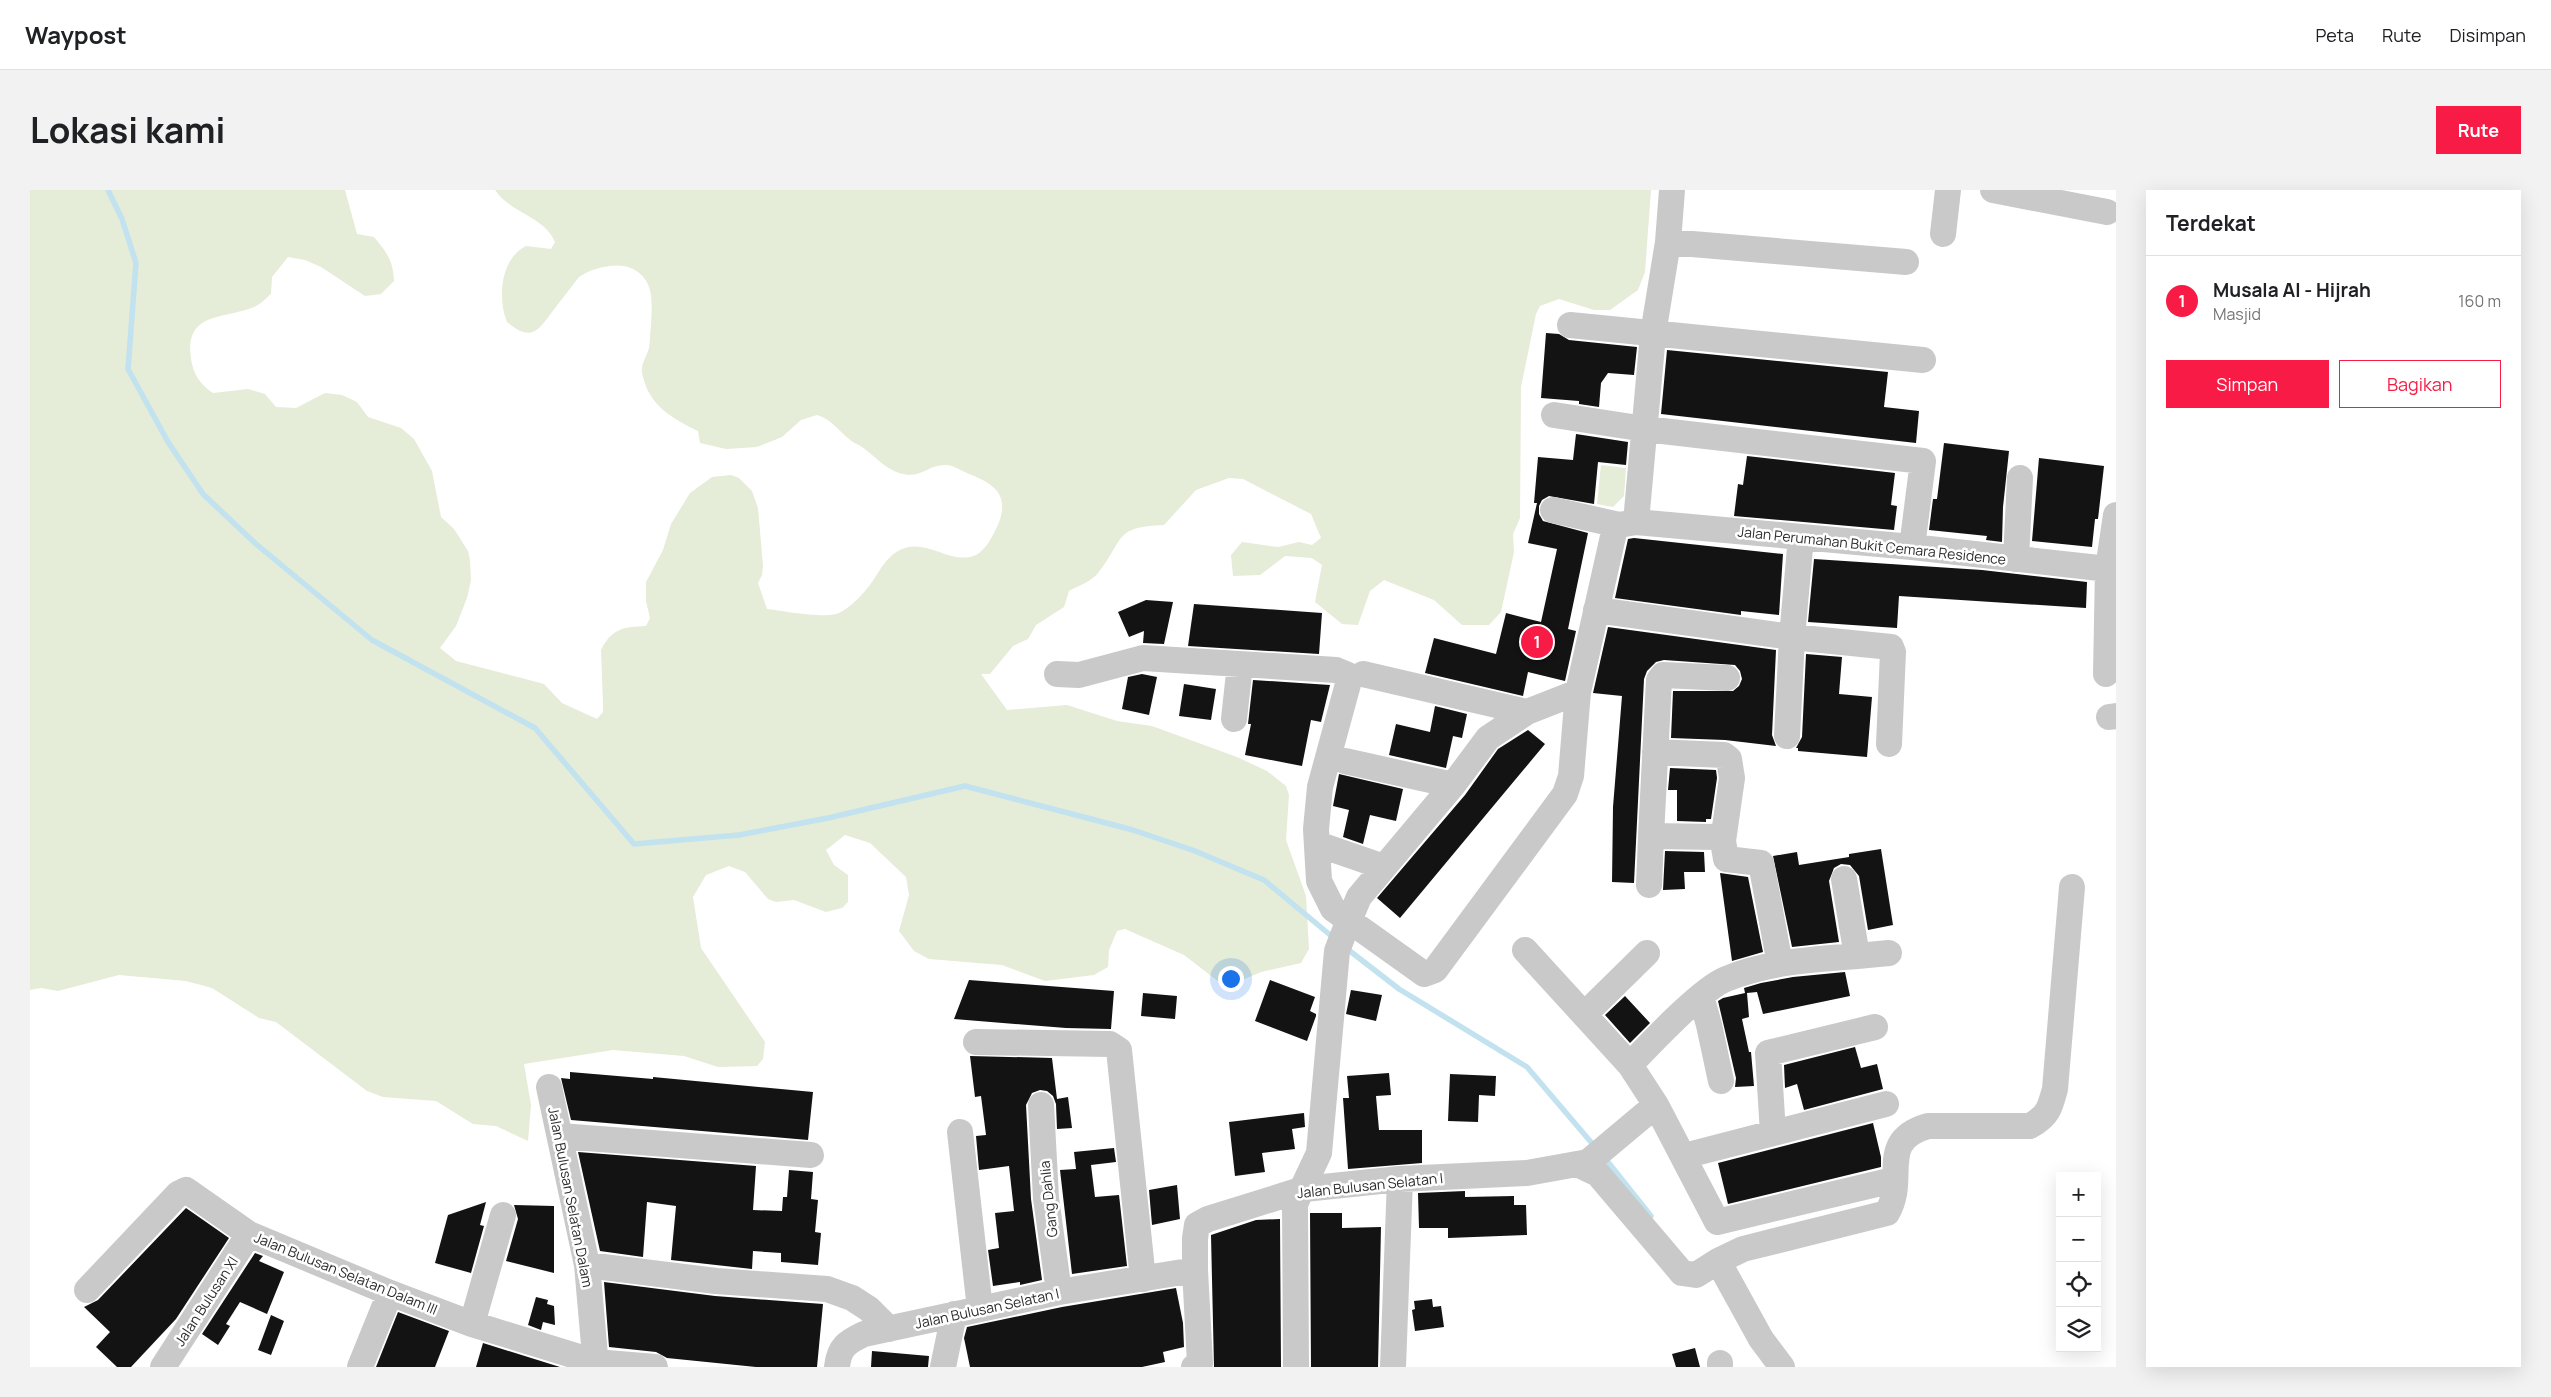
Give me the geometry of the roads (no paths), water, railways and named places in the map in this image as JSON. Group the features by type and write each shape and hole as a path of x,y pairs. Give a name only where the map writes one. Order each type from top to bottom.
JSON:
{"street":[{"path":"1057,674 1080,675 1143,658 1336,670 1348,675 1348,684 1320,788 1316,829 1319,881 1343,936 1424,974 1435,970 1565,794 1571,776 1578,692 1614,532 1628,523 1646,428 1653,334 1668,242 1672,190"},
{"path":"1943,234 1948,190"},
{"path":"1993,190 2107,212"},
{"path":"1668,242 1906,262"},
{"path":"1570,325 1923,360"},
{"path":"1554,415 1922,461 1912,547"},
{"path":"2016,559 2020,478"},
{"name":"Jalan Perumahan Bukit Cemara Residence","path":"1553,510 1628,523 1912,547 2016,559 2112,554"},
{"path":"2106,674 2112,554 2116,515"},
{"path":"1786,736 1801,537"},
{"path":"1596,610 1893,649 1889,744"},
{"path":"1234,719 1240,664"},
{"path":"1363,674 1527,712"},
{"path":"1649,885 1655,752 1661,676 1727,678"},
{"path":"1296,1367 1294,1204 1304,1189 1319,1153 1343,936 1359,897 1452,785 1488,738 1527,712 1578,692"},
{"path":"1655,752 1724,755 1729,759 1732,778 1722,841 1726,859 1761,863 1780,964"},
{"path":"1345,761 1452,785"},
{"path":"1651,836 1717,837 1722,841"},
{"path":"1326,847 1384,867"},
{"path":"1844,879 1851,956"},
{"path":"1583,1163 1598,1174 1682,1273 1696,1274 1743,1249 1886,1212 1893,1202 1896,1152 1900,1142 1913,1130 1928,1126 2030,1126 2039,1121 2050,1110 2055,1089 2072,887"},
{"path":"1526,950 1630,1065 1656,1105 1717,1222 1885,1182"},
{"path":"1584,1015 1646,953"},
{"path":"1630,1065 1700,996 1725,979 1780,964 1889,953"},
{"path":"1700,996 1709,1025 1721,1081"},
{"path":"1773,1133 1768,1053 1875,1027"},
{"path":"976,1042 1110,1044 1119,1050 1143,1279"},
{"name":"Jalan Bulusan Selatan Dalam","path":"549,1087 587,1265 595,1364"},
{"path":"1684,1156 1886,1104"},
{"name":"Gang Dahlia","path":"1041,1105 1046,1198 1059,1292"},
{"name":"Jalan Bulusan Selatan I","path":"837,1367 838,1356 845,1342 864,1334 1059,1292 1195,1270 1197,1225 1208,1219 1304,1189 1400,1179 1527,1173 1583,1163 1613,1143 1656,1105"},
{"path":"960,1132 980,1309"},
{"path":"560,1136 811,1154"},
{"path":"1393,1367 1400,1179"},
{"name":"Jalan Bulusan Selatan Dalam III","path":"87,1290 182,1190 186,1190 249,1234 390,1293 472,1324 595,1364 655,1367"},
{"path":"472,1324 503,1215"},
{"name":"Jalan Bulusan XI","path":"163,1367 249,1234"},
{"path":"1718,1261 1761,1339 1782,1367"},
{"path":"587,1265 716,1281 827,1289 852,1298 869,1309 889,1329"},
{"path":"1195,1270 1197,1365"},
{"path":"360,1367 390,1293"},
{"path":"943,1367 954,1314"},
{"path":"1756,1367 1761,1339"}],"waterway":[{"path":"108,190 122,219 136,263 128,369 168,442 203,494 256,544 372,640 535,728 634,844 739,835 828,818 965,786 1133,830 1195,851 1264,880 1335,939"},
{"path":"1346,948 1399,989 1527,1067 1596,1148"},
{"path":"1604,1157 1651,1216"}],"place":[{"name":"Musala Al - Hijrah","path":"1537,642"}]}
